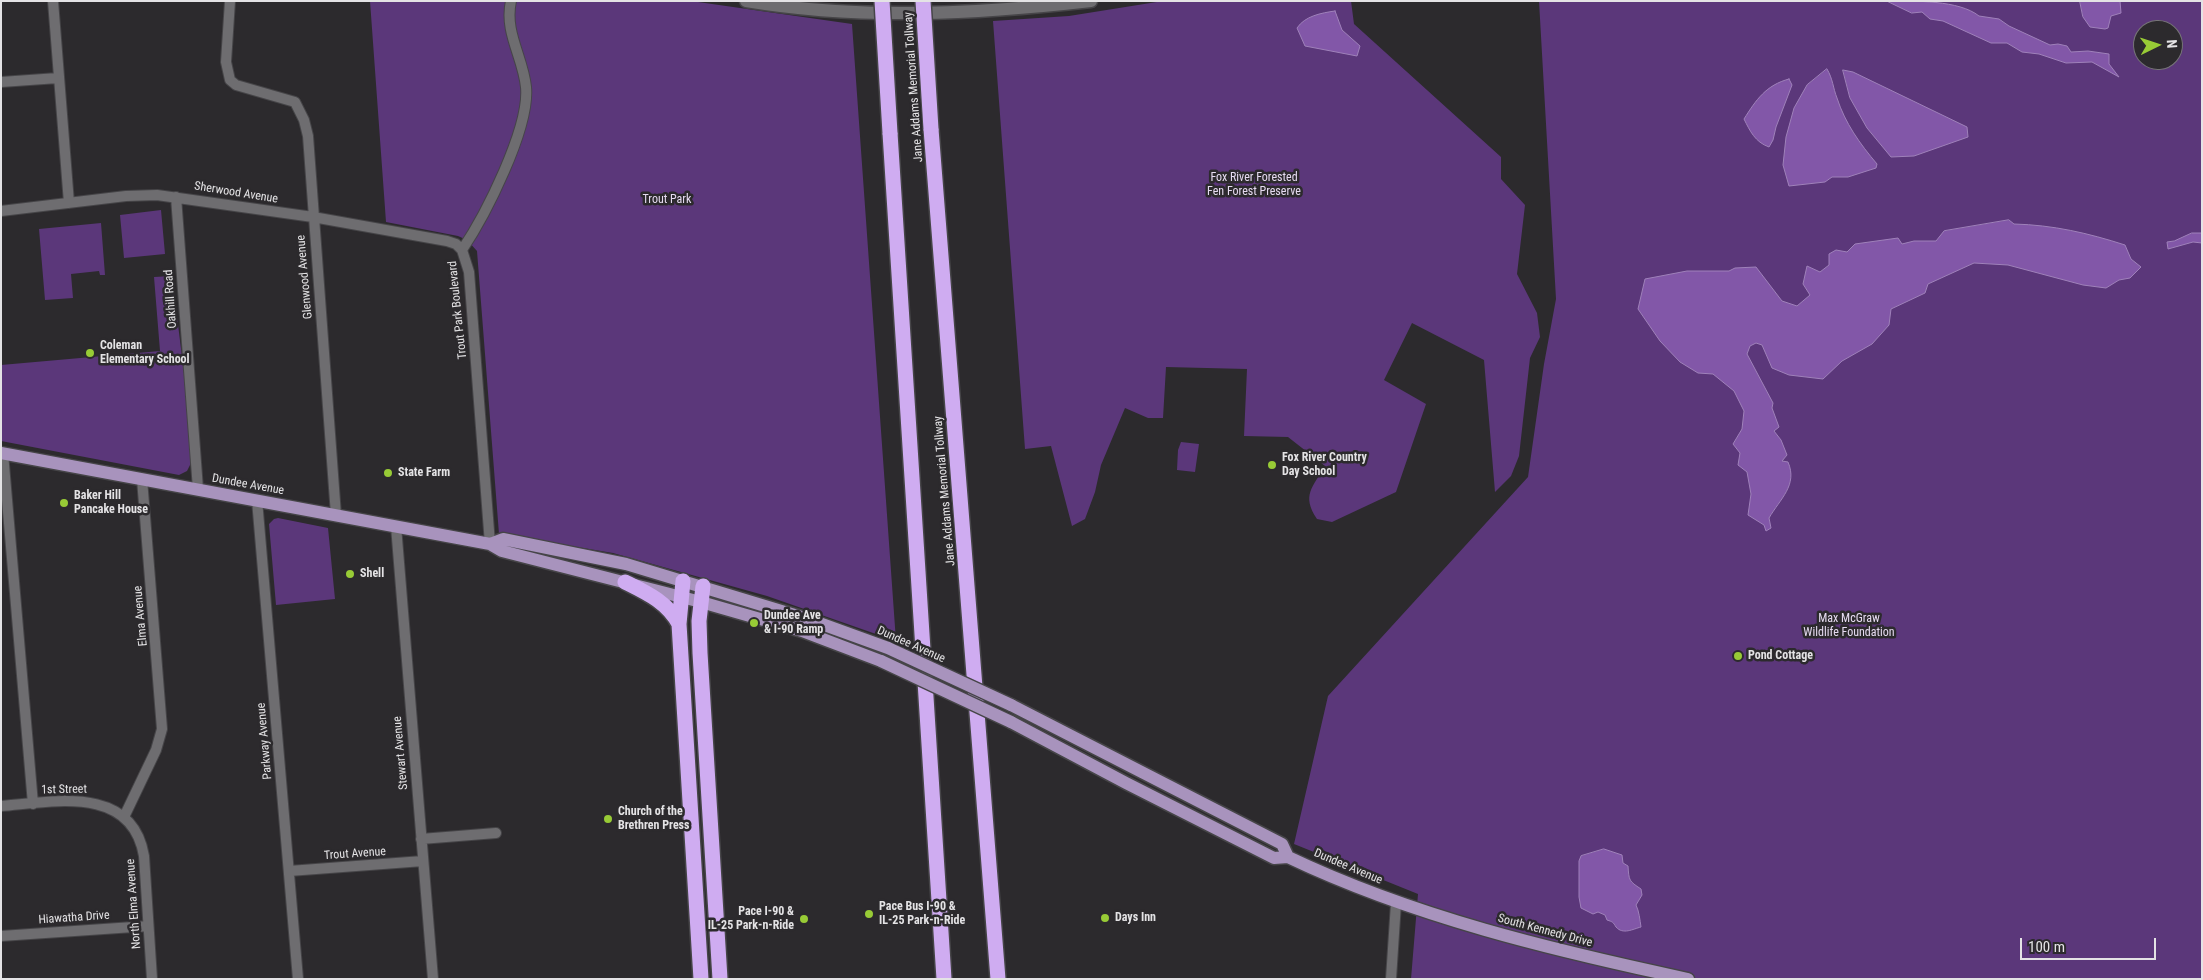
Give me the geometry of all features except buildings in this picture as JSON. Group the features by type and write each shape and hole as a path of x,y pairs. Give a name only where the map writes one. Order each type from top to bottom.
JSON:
{"highway":[{"path":"882,1 944,979"},
{"name":"Jane Addams Memorial Tollway","path":"923,1 931,129 998,979"},
{"path":"684,581 679,624 701,979"},
{"path":"625,582 655,597 675,617 679,624"},
{"path":"702,586 700,654 721,979"}],"main road":[{"name":"Dundee Avenue","path":"2,453 490,544 502,551 701,602 802,631 881,661 1011,722 1126,784 1274,858 1288,857 1396,903"},
{"name":"Dundee Avenue","path":"490,544 503,539 626,564 808,619 888,648 1011,705 1282,844 1288,857"},
{"name":"South Kennedy Drive","path":"1396,903 1519,939 1604,961 1688,979"}],"street":[{"path":"52,1 69,203"},
{"name":"Glenwood Avenue","path":"230,1 226,62 230,80 236,85 295,102 300,110 308,136 336,515"},
{"name":"Trout Park Boulevard","path":"490,544 469,272 462,250 479,223 510,156 526,102 523,71 509,24 512,1"},
{"path":"746,1 860,12 944,13 1090,1"},
{"path":"1,82 58,78"},
{"name":"Sherwood Avenue","path":"1,211 144,195 176,197 313,217 447,241 456,244 462,250"},
{"name":"Oakhill Road","path":"176,197 198,490"},
{"path":"2,453 33,804"},
{"name":"Elma Avenue","path":"124,817 162,736 142,480"},
{"name":"Parkway Avenue","path":"257,500 298,979"},
{"name":"Stewart Avenue","path":"396,526 433,979"},
{"name":"1st Street","path":"1,806 85,801 105,807 124,817"},
{"name":"North Elma Avenue","path":"124,817 135,832 143,849 152,979"},
{"path":"421,839 496,833"},
{"name":"Trout Avenue","path":"289,871 423,861"},
{"path":"1391,979 1396,903"},
{"name":"Hiawatha Drive","path":"1,936 148,926"}],"green space":[{"name":"Trout Park","path":"370,1 691,1 852,24 896,641 767,596 613,553 499,534 477,251 467,240 458,236 386,222"},
{"name":"Fox River Forested Fen Forest Preserve","path":"1163,1 1351,1 1354,24 1501,157 1501,179 1525,205 1517,274 1537,313 1540,337 1530,358 1519,456 1511,476 1495,492 1484,360 1412,323 1384,380 1426,404 1396,492 1332,522 1317,519 1312,511 1309,497 1310,491 1325,466 1288,437 1244,436 1247,369 1166,367 1163,418 1148,418 1125,408 1101,465 1095,492 1085,519 1072,526 1051,446 1025,449 993,21 1069,16"},
{"name":"Max McGraw Wildlife Foundation","path":"1539,1 2202,1 2202,979 1411,979 1418,894 1294,844 1328,696 1528,477 1544,364 1556,299"},
{"path":"161,210 165,254 124,258 120,215"},
{"path":"101,223 105,275 100,275 99,271 71,274 73,298 45,300 39,229"},
{"path":"172,276 184,373 191,463 187,471 179,475 1,441 1,365 160,351 154,277"},
{"path":"1181,442 1199,444 1195,472 1177,470 1178,450"},
{"path":"278,518 328,528 335,599 276,605 269,524"}],"shaded area":[{"path":"1887,1 1948,4 1960,7 1979,16 1999,19 2009,26 2050,45 2067,46 2071,52 2088,51 2109,54 2109,64 2119,77 2092,62 2066,63 2039,54 2022,52 2007,43 1991,43 1943,21 1930,19 1922,12 1912,13"},
{"path":"2080,1 2120,1 2121,13 2111,16 2108,28 2090,27 2083,17"},
{"path":"1335,11 1342,30 1360,46 1357,56 1305,46 1297,28 1300,24 1314,16"},
{"path":"1827,69 1844,116 1859,141 1877,164 1876,168 1848,177 1832,177 1825,182 1789,186 1783,165 1786,137 1794,108 1807,85"},
{"path":"1843,70 1853,72 1967,127 1968,137 1914,156 1891,157 1867,128 1850,98"},
{"path":"1789,79 1792,85 1769,147 1757,139 1744,119 1762,94 1774,85"},
{"path":"2009,220 2014,224 2070,230 2125,245 2131,259 2141,267 2130,278 2119,280 2106,288 2083,285 2008,265 1974,263 1928,284 1925,293 1891,309 1889,325 1872,344 1842,361 1823,379 1789,375 1772,368 1762,345 1756,343 1750,346 1747,354 1773,403 1772,408 1779,427 1774,431 1781,440 1787,455 1782,461 1788,462 1791,470 1789,485 1769,518 1771,528 1766,531 1764,525 1748,515 1751,494 1747,472 1738,465 1740,453 1733,444 1742,429 1744,411 1734,391 1713,374 1698,373 1680,362 1660,341 1638,309 1645,279 1687,271 1729,271 1735,268 1756,267 1782,301 1797,306 1810,295 1803,284 1807,266 1820,272 1829,265 1829,254 1836,250 1847,252 1855,244 1898,238 1902,244 1914,241 1936,241 1944,231"},
{"path":"2192,233 2202,233 2202,243 2193,242 2168,249 2167,242"},
{"path":"1604,849 1622,855 1623,863 1628,866 1630,880 1641,889 1642,895 1636,905 1641,927 1622,931 1613,922 1607,920 1605,915 1598,912 1593,914 1581,908 1579,897 1579,861 1581,856"}],"place":[{"name":"Coleman Elementary School","path":"90,353"},
{"name":"Fox River Country Day School","path":"1272,465"},
{"name":"State Farm","path":"388,473"},
{"name":"Baker Hill Pancake House","path":"64,503"},
{"name":"Shell","path":"350,574"},
{"name":"Dundee Ave & I-90 Ramp","path":"754,623"},
{"name":"Pond Cottage","path":"1738,656"},
{"name":"Church of the Brethren Press","path":"608,819"},
{"name":"Pace Bus I-90 & IL-25 Park-n-Ride","path":"869,914"},
{"name":"Days Inn","path":"1105,918"},
{"name":"Pace I-90 & IL-25 Park-n-Ride","path":"804,919"}]}
